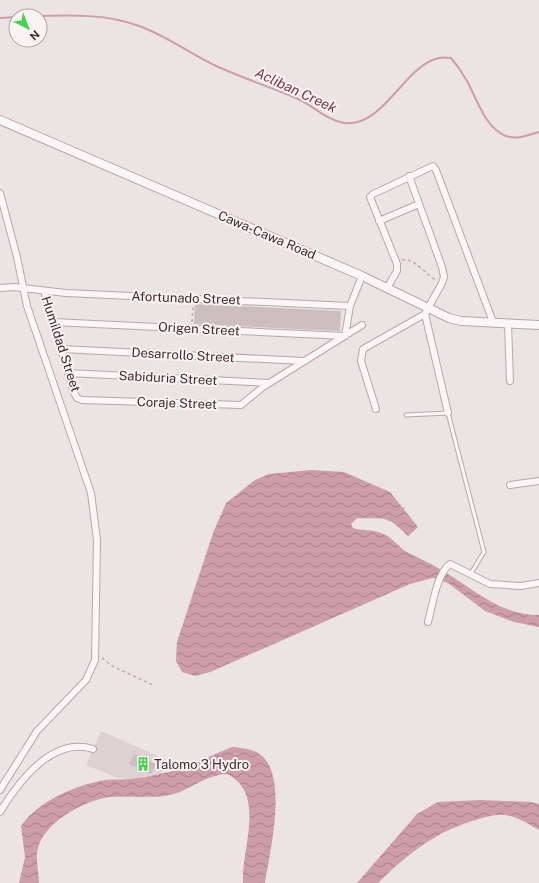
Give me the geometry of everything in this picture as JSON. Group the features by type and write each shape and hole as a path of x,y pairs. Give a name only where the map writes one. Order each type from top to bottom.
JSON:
{"street":[{"name":"Cawa-Cawa Road","path":"0,120 362,276 388,288 426,312 455,320 539,325"},
{"path":"388,288 397,271 396,261 370,197 373,194 431,166 436,170 493,322"},
{"path":"376,409 362,361 363,349 426,312 442,283 444,272 409,176"},
{"path":"0,193 17,257 22,288 27,306 91,493 97,540 96,654 92,670 86,680 37,730 0,790"},
{"path":"379,221 419,204"},
{"path":"345,336 350,306 362,276"},
{"name":"Afortunado Street","path":"0,288 350,306"},
{"name":"Humildad Street","path":"44,291 74,393 78,398"},
{"path":"426,312 448,412"},
{"name":"Origen Street","path":"53,322 345,336"},
{"path":"508,323 510,381"},
{"name":"Coraje Street","path":"78,398 82,400 241,405 269,384 362,325"},
{"name":"Desarrollo Street","path":"61,349 304,361"},
{"name":"Sabiduria Street","path":"68,373 269,384"},
{"path":"510,485 539,481"},
{"path":"428,622 439,581 448,565 452,564 490,584 521,586 539,583"},
{"path":"0,812 16,788 49,756 66,746 93,749"}],"lane":[{"path":"406,415 448,412 484,552 470,574"}],"path":[{"path":"396,261 409,260 428,276 442,283"},
{"path":"192,328 193,298"},
{"path":"388,521 405,507"},
{"path":"96,654 112,666 155,686"}],"shaded area":[{"path":"101,731 167,760 161,774 128,779 118,778 86,765"}],"water":[{"path":"311,470 344,472 390,492 418,527 408,536 395,524 385,519 357,518 351,524 353,528 385,534 405,551 438,568 500,606 525,614 539,615 539,627 514,622 485,611 448,583 433,578 410,584 210,672 195,676 182,672 176,661 177,642 213,533 226,503 255,480 269,474"},
{"path":"232,747 250,750 262,756 271,770 275,785 275,819 265,883 243,883 243,869 248,838 249,808 246,795 239,783 227,774 211,777 170,795 155,797 110,797 76,808 55,823 46,832 40,842 37,853 39,883 19,883 25,857 21,826 28,817 47,802 70,790 94,782 138,778 169,772"},
{"path":"480,800 531,802 539,804 539,830 519,819 505,815 472,821 445,832 421,846 378,883 357,883 417,814 438,802"}],"building":[{"path":"195,304 341,311 340,331 194,324"},
{"name":"Talomo 3 Hydro","path":"134,754 156,764 151,774 129,764"}],"waterway":[{"name":"Acliban Creek","path":"48,16 102,17 139,26 158,34 214,65 298,99 331,119 344,123 358,122 371,116 415,72 427,63 440,58 451,58 465,78 482,112 492,127 510,137 522,137 539,132"},
{"name":"Acliban Creek","path":"0,18 8,18"}],"place":[{"name":"Talomo 3 Hydro","path":"143,764"}]}
